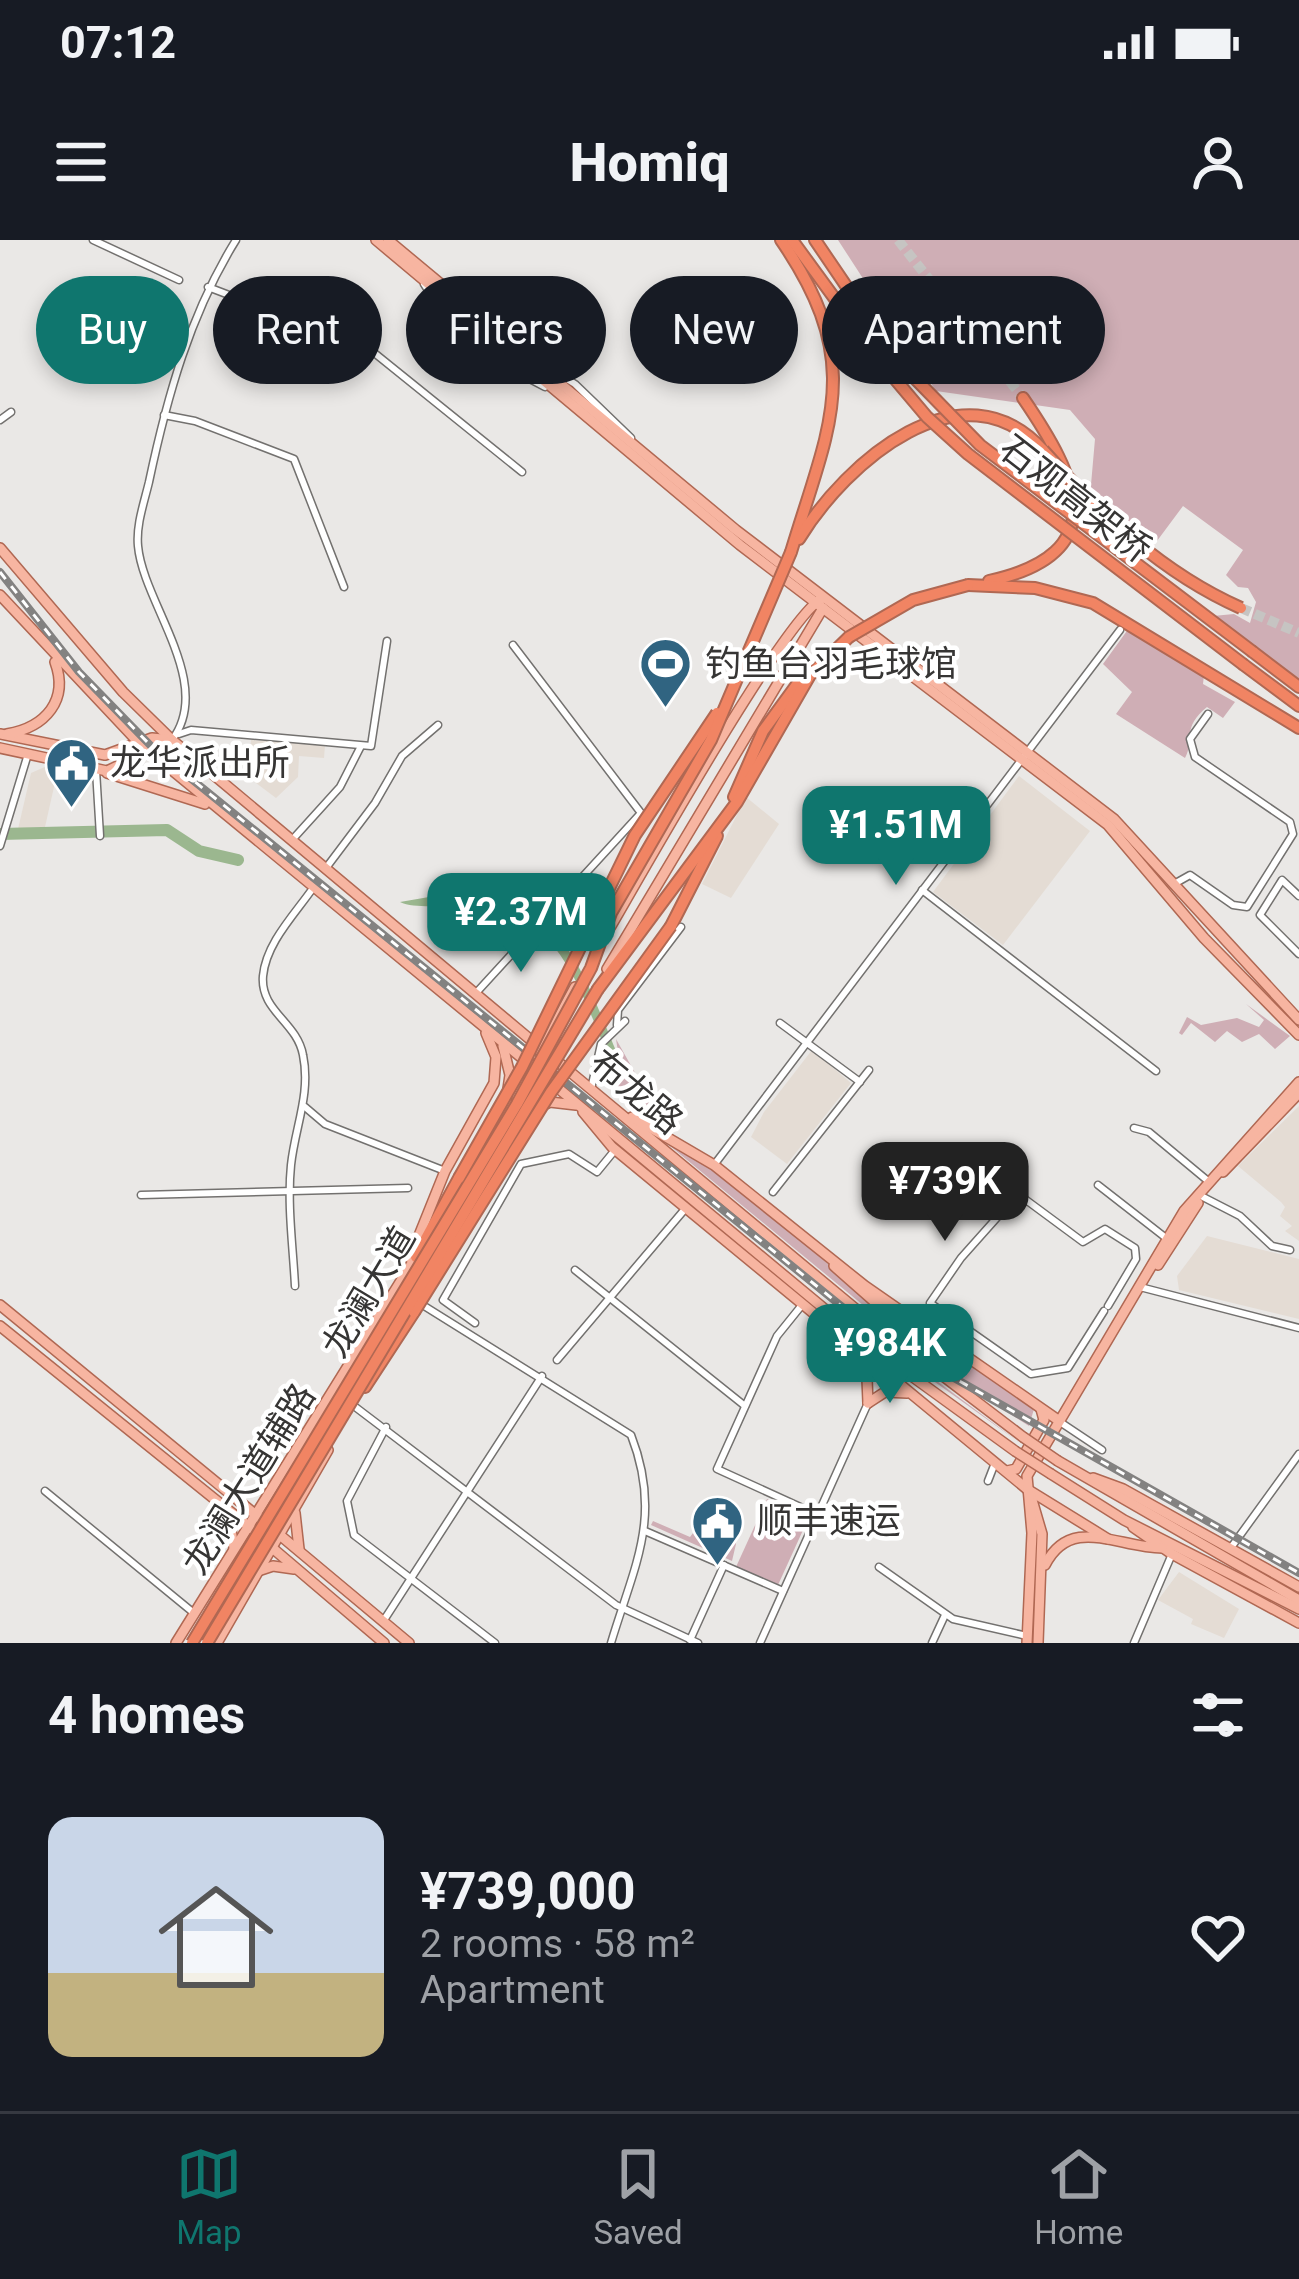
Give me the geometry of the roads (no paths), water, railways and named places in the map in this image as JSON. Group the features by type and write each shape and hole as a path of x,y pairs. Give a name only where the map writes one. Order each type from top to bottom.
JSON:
{"highway":[{"path":"416,1257 522,1067 635,835 737,679 791,552 827,445 835,379 829,334 815,296 781,240"},
{"path":"792,240 822,277"},
{"path":"815,240 837,276"},
{"name":"石观高架桥","path":"909,384 968,454 1299,706"},
{"name":"石观高架桥","path":"914,384 980,445 1299,687"},
{"path":"365,1387 411,1302 681,909 772,717 814,665 848,632 913,600 1042,564 1063,544 1074,510 1066,464 1023,398"},
{"path":"791,552 827,499 901,436 940,421 985,415 1018,425 1130,537 1189,582 1241,608"},
{"path":"968,585 1035,588 1080,598 1207,668 1299,728"},
{"name":"龙澜大道","path":"207,1643 597,989 737,802 810,676 848,632"},
{"name":"龙澜大道","path":"192,1643 506,1122 589,968 611,913 700,763 737,679"}],"main road":[{"path":"376,240 789,583 820,603 848,632 1136,838 1204,938 1299,1035"},
{"path":"388,240 820,603 1023,756"},
{"name":"布龙路","path":"0,548 123,692 172,740 637,1128 962,1393 1163,1530 1299,1610"},
{"path":"789,583 800,601 797,623"},
{"name":"布龙路","path":"0,595 53,657 150,753 581,1107 620,1147 875,1350 1015,1451 1124,1520 1163,1530 1299,1600"},
{"path":"411,1302 810,633 820,603"},
{"name":"龙澜大道辅路","path":"176,1643 273,1495 505,1116 562,1009 797,623 820,603"},
{"path":"810,633 826,624 848,632"},
{"path":"1,735 32,727 56,704 61,682 53,657"},
{"path":"1,735 100,755 119,754 139,743 172,740"},
{"path":"96,770 118,769 172,740"},
{"path":"0,748 175,792 223,813 238,795"},
{"path":"653,856 668,865"},
{"path":"1171,886 1299,1020"},
{"path":"511,1023 540,1028 562,1009"},
{"path":"411,1302 400,1285 445,1171 496,1073 494,1048 475,1020"},
{"path":"577,1021 570,1055 587,1086"},
{"path":"496,1036 510,1076 505,1116"},
{"path":"1141,1287 1208,1181 1299,1082"},
{"path":"1031,1641 1037,1572 1027,1476 1141,1287 1202,1197 1299,1094"},
{"path":"522,1117 550,1102 581,1107"},
{"path":"615,1107 714,1165 824,1253 1058,1420"},
{"path":"637,1128 620,1147 685,1209 1027,1489 1108,1539"},
{"path":"824,1253 851,1285 911,1334 962,1393"},
{"path":"759,1254 804,1306"},
{"path":"393,1297 411,1302"},
{"path":"0,1305 409,1643"},
{"path":"0,1326 225,1507 384,1643"},
{"path":"840,1338 865,1372 868,1403 892,1391 915,1396"},
{"name":"龙澜大道辅路","path":"217,1643 365,1387"},
{"path":"1000,1467 1018,1466 1044,1420 1041,1409"},
{"path":"1077,1473 1123,1489 1299,1588"},
{"path":"237,1499 256,1503 273,1495 279,1508 296,1506 293,1530 302,1554"},
{"path":"225,1507 232,1522 233,1555"},
{"path":"1124,1520 1167,1551 1299,1623"},
{"path":"1037,1572 1067,1539 1108,1539 1167,1551"},
{"path":"226,1568 245,1566 251,1579 273,1566 297,1570"}],"street":[{"path":"93,240 121,258 168,276"},
{"path":"172,740 182,719 180,676 160,606 142,568 137,535 164,415 208,287 236,240"},
{"path":"208,287 268,310 307,308 326,314 521,472"},
{"path":"0,420 11,412"},
{"path":"164,415 195,421 294,459 344,587"},
{"path":"714,1165 1120,630"},
{"path":"172,740 191,730 361,746 376,742 387,641"},
{"path":"476,993 629,830 641,810 514,645"},
{"path":"1171,886 1190,875 1233,905 1247,907 1294,830 1290,822 1196,758 1190,740 1208,714"},
{"path":"326,868 375,803 402,756 437,725"},
{"path":"292,840 340,787 361,746"},
{"path":"1,844 28,754"},
{"path":"96,770 99,836"},
{"path":"1299,896 1282,880 1260,915 1299,954"},
{"path":"295,1286 291,1188 305,1107 303,1051 265,1000 262,987 271,950 313,888"},
{"path":"922,890 1156,1071"},
{"path":"587,1086 601,1044 621,1023 618,1010 681,927"},
{"path":"780,1023 860,1082"},
{"path":"773,1192 869,1070"},
{"path":"305,1107 325,1124 445,1171"},
{"path":"1135,1128 1149,1132 1208,1181"},
{"path":"475,1323 443,1300 523,1162 569,1154 597,1172 620,1147"},
{"path":"1098,1185 1168,1239"},
{"path":"141,1196 408,1188"},
{"path":"1018,1194 1083,1242 1105,1229 1136,1250 1136,1259 1106,1308 1066,1369 1030,1374 930,1303 961,1258 1018,1194"},
{"path":"1202,1197 1240,1216 1272,1246 1290,1250"},
{"path":"466,1208 488,1221"},
{"path":"557,1360 685,1209"},
{"path":"575,1270 745,1406"},
{"path":"1141,1287 1299,1328"},
{"path":"411,1302 542,1376 630,1433 645,1481 645,1531 641,1563 611,1643"},
{"path":"804,1306 776,1336 716,1469 818,1515"},
{"path":"382,1622 542,1376"},
{"path":"760,1643 868,1403"},
{"path":"354,1406 622,1608 692,1642 724,1565"},
{"path":"1058,1420 1102,1450"},
{"path":"386,1427 347,1507 358,1540 495,1643"},
{"path":"1230,1550 1299,1454"},
{"path":"988,1481 1000,1467"},
{"path":"45,1491 196,1614"},
{"path":"645,1531 783,1591"},
{"path":"1134,1643 1167,1551"},
{"path":"880,1568 945,1616 1031,1641"},
{"path":"932,1643 945,1616"}],"waterway":[{"path":"0,834 167,830 199,851 238,860"}],"tunnel":[{"path":"898,240 1023,398"},
{"path":"1241,608 1299,633"}],"railway":[{"path":"0,572 79,672 152,747 845,1309 924,1361 1299,1573"}],"place":[{"name":"钓鱼台羽毛球馆","path":"666,710"},
{"name":"龙华派出所","path":"71,809"},
{"name":"顺丰速运","path":"718,1567"}]}
